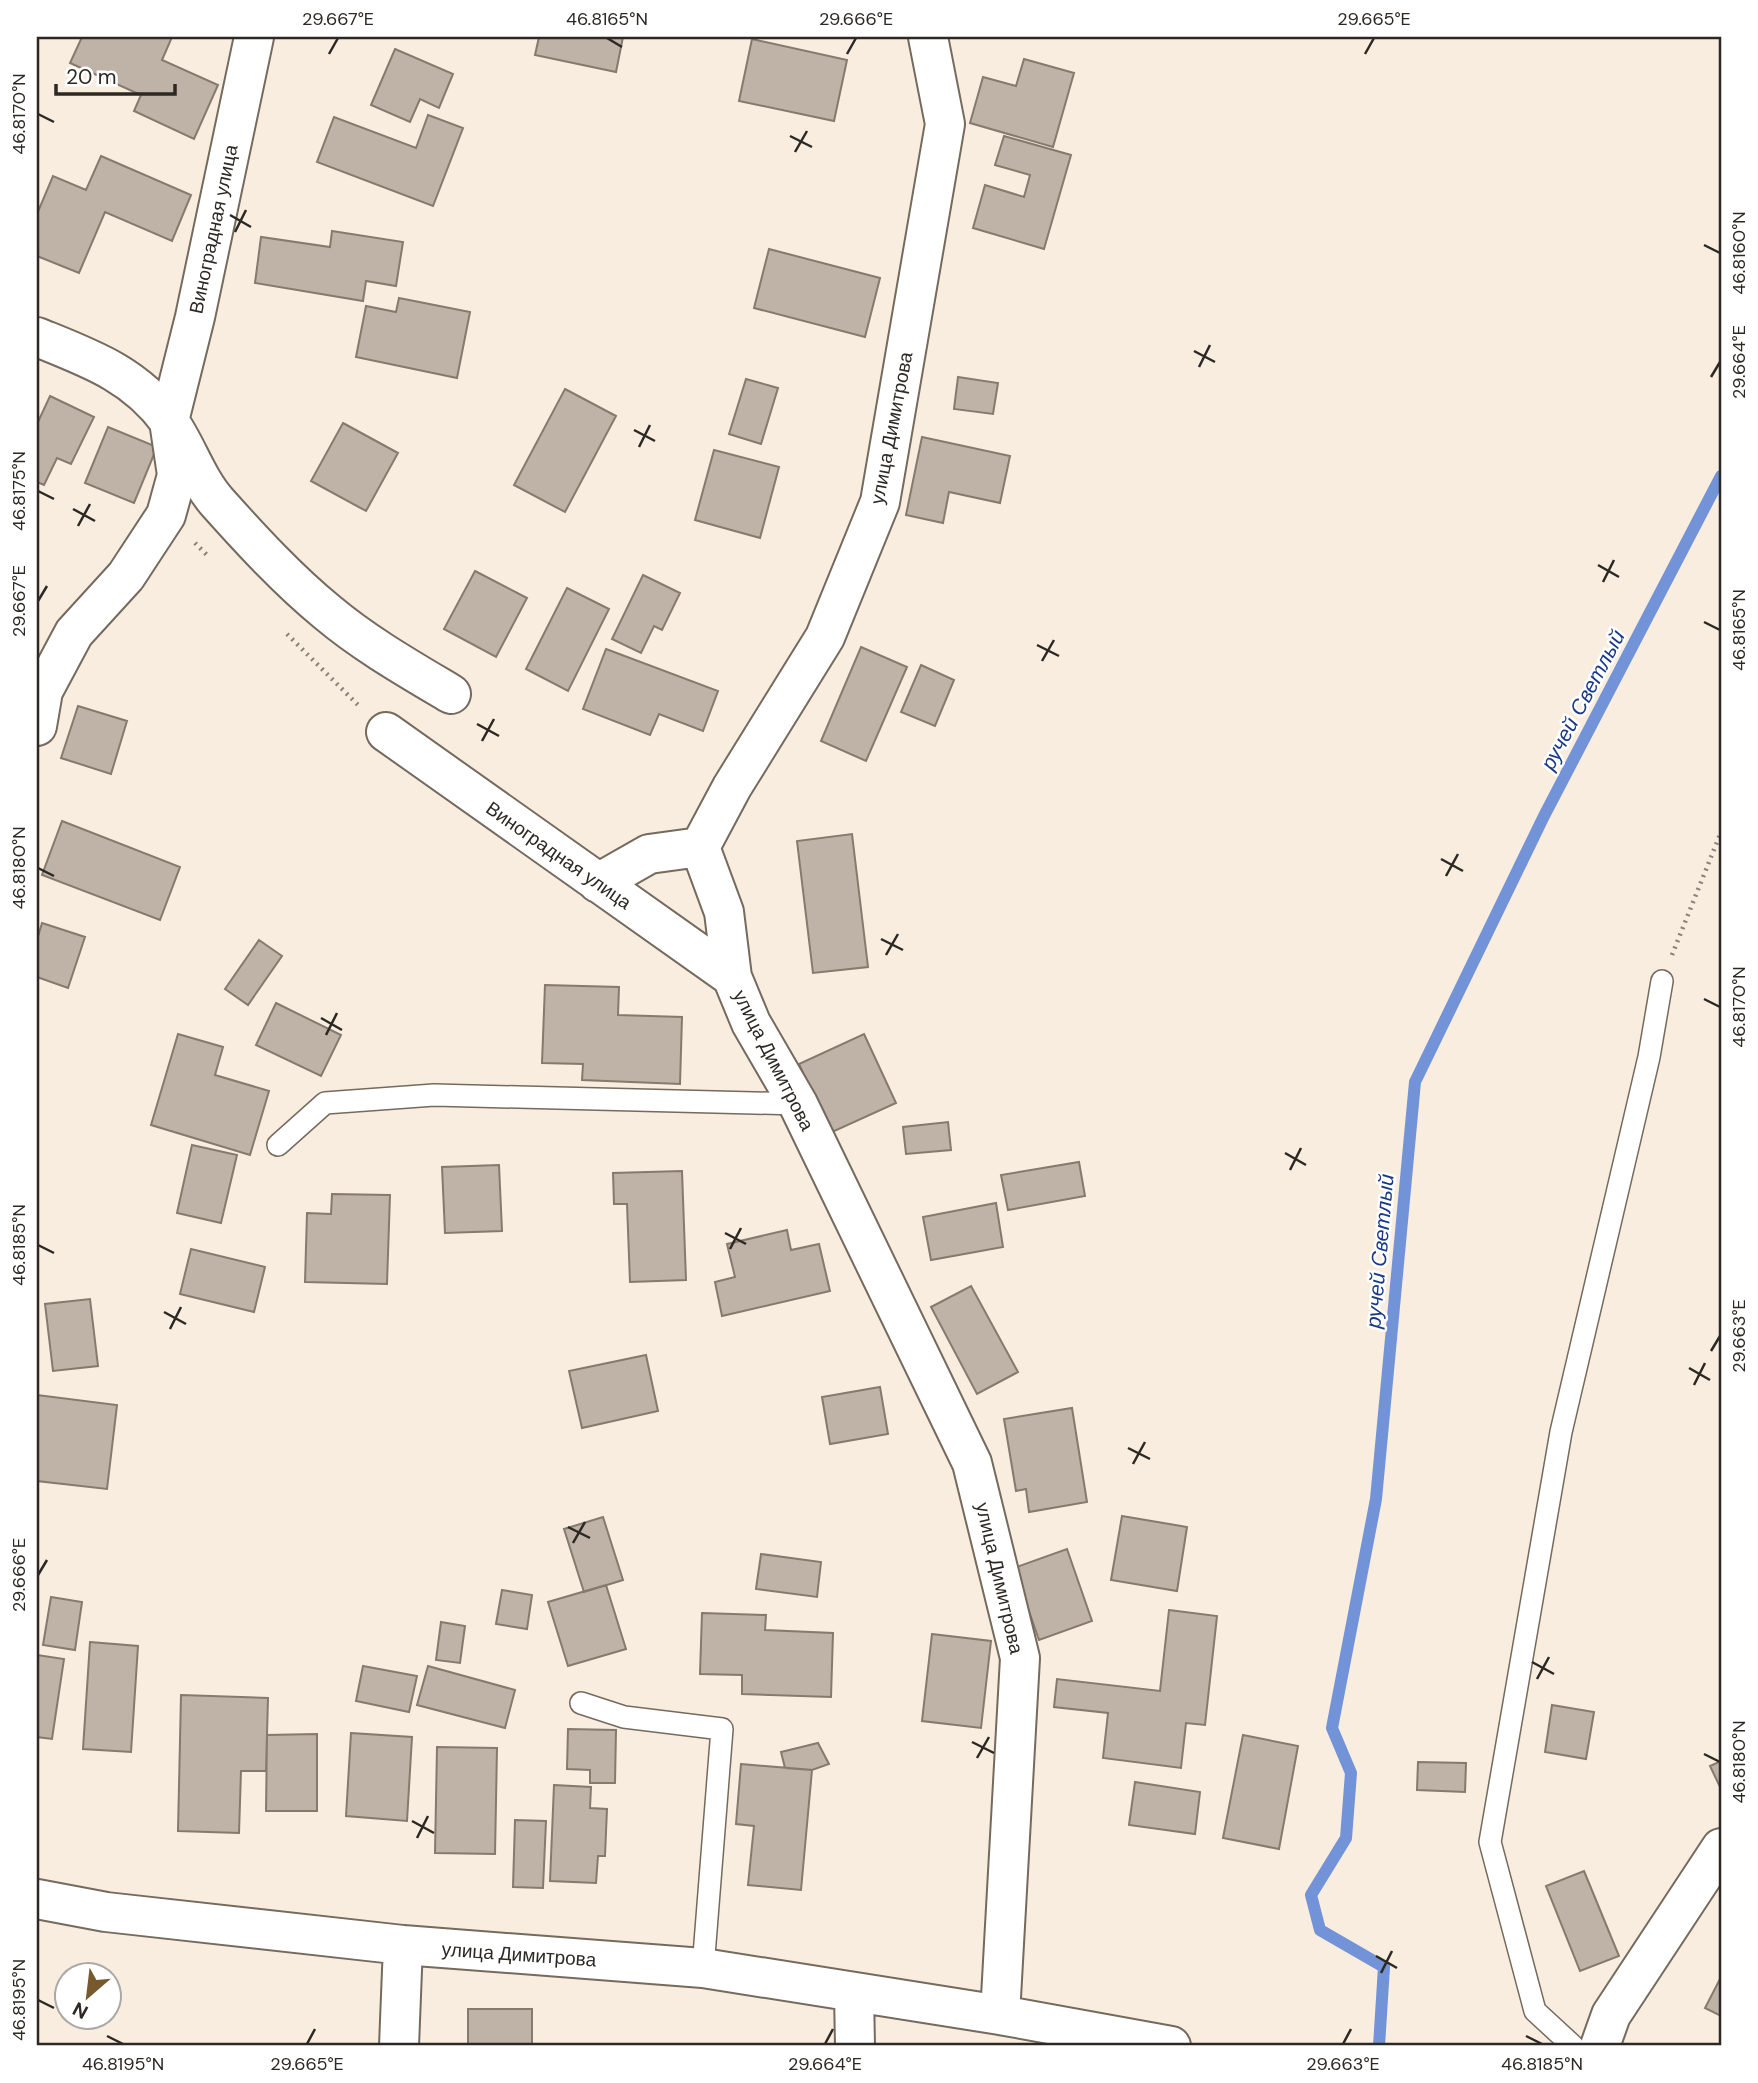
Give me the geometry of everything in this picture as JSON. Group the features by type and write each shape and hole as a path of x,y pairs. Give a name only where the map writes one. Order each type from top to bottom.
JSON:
{"street":[{"name":"Виноградная улица","path":"37,726 43,691 74,633 126,576 166,515 177,475 169,421 195,317 254,37"},
{"name":"улица Димитрова","path":"928,37 945,124 880,502 825,637 732,786 700,847 724,912 732,977 751,1023 798,1104 972,1462 1020,1658 1000,2015"},
{"path":"37,337 91,359 139,386 169,421 215,500 271,559 327,612 390,658 451,694"},
{"name":"Виноградная улица","path":"386,732 732,977"},
{"path":"598,883 649,854 700,847"},
{"path":"1600,2046 1611,2015 1721,1848"},
{"name":"улица Димитрова","path":"37,1899 106,1912 403,1945 703,1968 1000,2015 1171,2046"},
{"path":"399,2046 403,1945"},
{"path":"854,1993 855,2046"}],"lane":[{"path":"1573,2046 1535,2011 1490,1842 1561,1432 1649,1057 1662,981"},
{"path":"278,1145 325,1103 434,1095 798,1104"},
{"path":"581,1703 624,1717 722,1729 703,1968"}],"path":[{"path":"1662,981 1721,832"}],"building":[{"path":"82,37 172,37 162,60 218,85 194,139 134,111 141,95 70,63"},
{"path":"539,37 623,37 616,72 535,55"},
{"path":"752,39 847,60 834,121 739,101"},
{"path":"395,49 453,74 439,108 420,99 410,122 371,105"},
{"path":"1024,59 1074,73 1053,147 970,123 983,77 1016,86"},
{"path":"428,115 463,128 433,206 317,162 334,117 416,148"},
{"path":"1004,136 1071,155 1044,249 973,228 985,185 1024,197 1030,175 995,165"},
{"path":"101,156 191,195 172,241 105,212 79,273 37,256 37,214 53,176 86,190"},
{"path":"332,231 403,242 396,286 366,281 363,301 255,283 261,237 330,247"},
{"path":"769,249 880,278 865,337 754,308"},
{"path":"399,298 470,312 457,378 356,357 366,306 396,312"},
{"path":"958,377 998,383 993,414 954,409"},
{"path":"746,379 778,388 761,444 729,434"},
{"path":"565,389 616,416 565,512 514,485"},
{"path":"50,396 94,417 71,464 57,458 44,485 37,482 37,424"},
{"path":"343,423 398,453 366,511 311,481"},
{"path":"108,427 157,447 134,503 85,483"},
{"path":"922,437 1010,456 1000,503 949,492 943,523 906,515"},
{"path":"714,450 779,467 760,538 695,520"},
{"path":"475,571 527,598 496,657 444,629"},
{"path":"643,575 680,593 662,630 654,626 641,653 612,639"},
{"path":"567,588 609,609 568,691 526,669"},
{"path":"861,647 907,667 866,761 821,741"},
{"path":"606,649 718,691 703,731 659,714 650,735 583,709"},
{"path":"921,665 954,680 935,726 901,712"},
{"path":"78,706 127,721 111,774 61,758"},
{"path":"62,821 180,867 160,920 42,875"},
{"path":"852,834 868,967 813,973 797,841"},
{"path":"42,923 85,937 68,988 37,977 37,940"},
{"path":"259,940 282,956 248,1005 225,989"},
{"path":"545,985 619,987 618,1015 682,1017 680,1084 582,1080 583,1064 542,1063"},
{"path":"276,1003 341,1035 321,1076 256,1045"},
{"path":"178,1034 223,1047 215,1075 269,1091 250,1155 151,1125"},
{"path":"864,1034 896,1103 830,1133 799,1064"},
{"path":"948,1122 951,1150 906,1154 903,1127"},
{"path":"192,1145 237,1155 221,1223 177,1213"},
{"path":"1079,1162 1085,1196 1008,1210 1001,1175"},
{"path":"499,1165 502,1231 445,1233 442,1167"},
{"path":"682,1171 686,1280 630,1282 627,1204 614,1204 613,1173"},
{"path":"332,1194 390,1195 387,1284 305,1282 307,1213 331,1214"},
{"path":"996,1203 1003,1247 931,1260 923,1217"},
{"path":"787,1230 791,1250 819,1244 830,1291 722,1316 715,1282 735,1277 727,1244"},
{"path":"191,1249 265,1267 254,1312 180,1294"},
{"path":"971,1286 1018,1372 977,1394 931,1307"},
{"path":"90,1299 98,1366 53,1371 45,1304"},
{"path":"646,1355 658,1411 582,1428 569,1371"},
{"path":"880,1387 888,1434 830,1444 822,1397"},
{"path":"37,1395 117,1405 107,1489 37,1481"},
{"path":"1072,1408 1087,1502 1029,1512 1026,1489 1016,1491 1004,1419"},
{"path":"1122,1516 1187,1527 1177,1591 1111,1580"},
{"path":"603,1517 623,1580 584,1592 564,1529"},
{"path":"1067,1549 1092,1621 1039,1640 1014,1568"},
{"path":"761,1554 821,1562 817,1597 756,1589"},
{"path":"606,1585 626,1649 568,1666 548,1602"},
{"path":"502,1590 532,1595 527,1629 496,1624"},
{"path":"51,1597 82,1602 75,1650 43,1645"},
{"path":"1169,1610 1217,1616 1205,1725 1186,1723 1181,1768 1103,1758 1108,1713 1054,1707 1057,1679 1160,1691"},
{"path":"702,1613 766,1615 765,1630 833,1633 831,1697 742,1694 742,1675 700,1674"},
{"path":"441,1622 465,1626 460,1663 436,1660"},
{"path":"932,1634 991,1641 981,1728 922,1721"},
{"path":"90,1642 138,1646 131,1752 83,1749"},
{"path":"37,1655 64,1659 52,1739 37,1737"},
{"path":"363,1666 417,1676 409,1712 356,1701"},
{"path":"428,1666 515,1690 505,1728 417,1705"},
{"path":"181,1695 268,1698 266,1771 241,1771 239,1833 178,1831"},
{"path":"1552,1705 1594,1712 1586,1759 1545,1752"},
{"path":"568,1729 616,1730 615,1783 590,1783 590,1770 567,1769"},
{"path":"351,1733 412,1737 407,1821 346,1816"},
{"path":"317,1734 317,1811 266,1811 267,1735"},
{"path":"1243,1735 1298,1746 1279,1849 1223,1838"},
{"path":"818,1743 829,1764 812,1770 785,1768 781,1752"},
{"path":"437,1747 497,1748 495,1854 435,1853"},
{"path":"1721,1761 1721,1789 1710,1766"},
{"path":"1418,1762 1466,1763 1465,1792 1417,1790"},
{"path":"741,1764 812,1770 801,1890 748,1885 754,1826 736,1824"},
{"path":"1135,1782 1200,1792 1195,1834 1129,1825"},
{"path":"554,1785 591,1787 590,1808 607,1809 605,1856 598,1856 596,1883 550,1881"},
{"path":"515,1820 546,1821 543,1888 513,1887"},
{"path":"1584,1871 1619,1956 1580,1971 1546,1886"},
{"path":"1721,1977 1721,2016 1705,2008"},
{"path":"468,2009 532,2009 532,2046 468,2046"}],"waterway":[{"name":"ручей Светлый","path":"1379,2046 1384,1967 1320,1930 1311,1895 1346,1838 1351,1773 1332,1728 1376,1499 1415,1082 1544,816 1721,476"}]}
